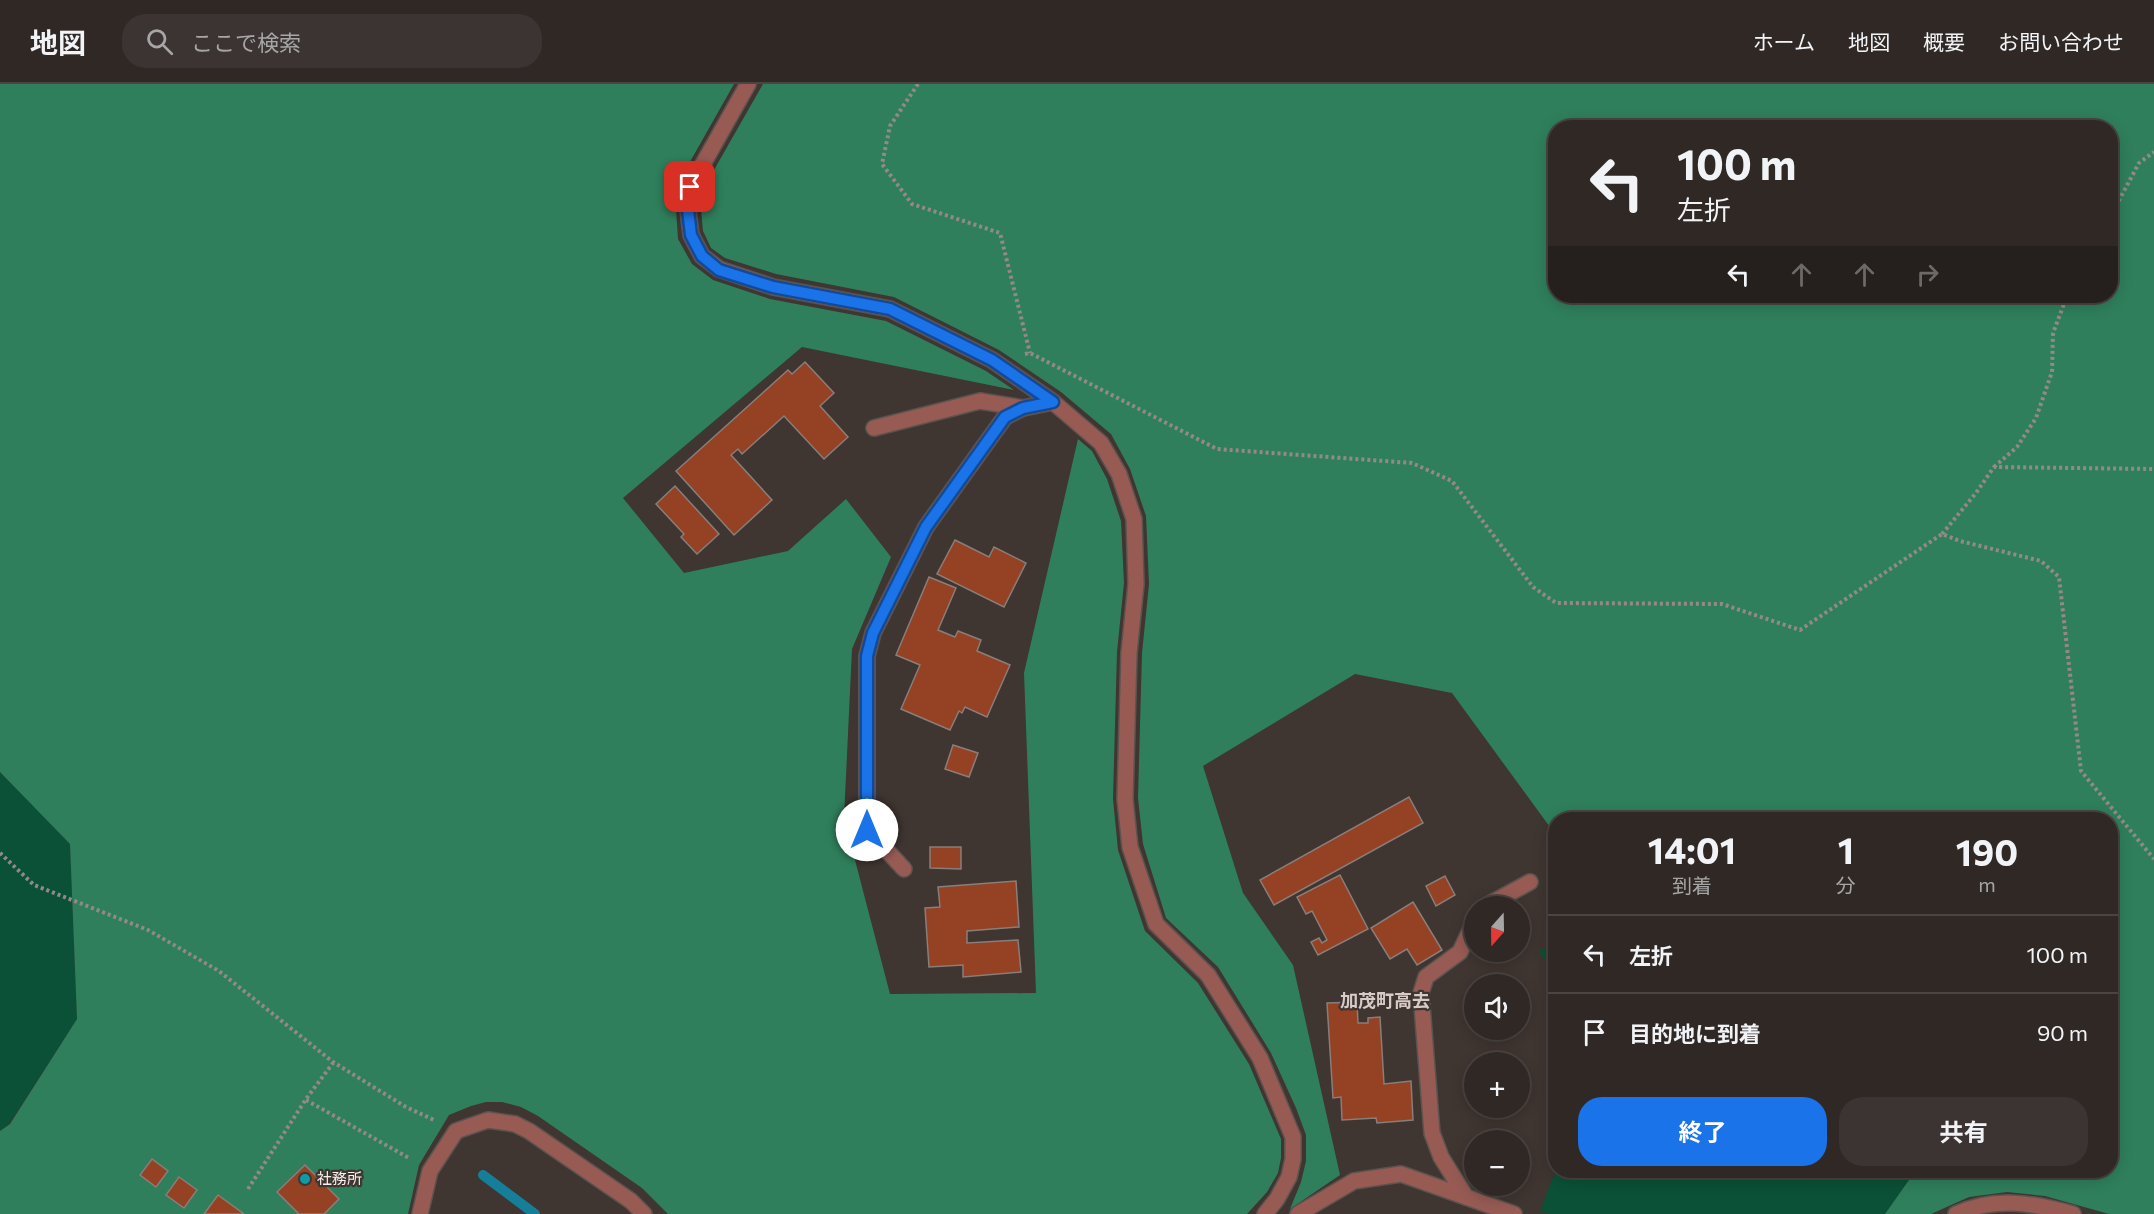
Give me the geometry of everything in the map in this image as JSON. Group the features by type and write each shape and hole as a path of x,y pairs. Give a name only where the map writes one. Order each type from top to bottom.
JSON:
{"street":[{"path":"748,84 690,187 688,210 691,235 702,256 719,270 773,287 890,309 992,360 1053,402 1101,442 1119,474 1134,519 1137,584 1129,653 1125,799 1130,847 1156,924 1208,975 1260,1058 1293,1137 1293,1159 1289,1177 1277,1199 1265,1214"},
{"path":"874,428 980,401 1023,408"},
{"path":"904,869 867,830 867,656 873,633 926,527 1005,417 1023,408 1053,402"},
{"path":"1504,896 1530,882"},
{"path":"1464,943 1460,952 1426,977 1421,993 1432,1133 1441,1157 1466,1197"},
{"path":"420,1214 430,1171 456,1131 488,1120 500,1120 515,1124 583,1167 644,1214"},
{"path":"1298,1214 1354,1181 1401,1174 1514,1214"},
{"path":"1956,1214 1972,1207 2007,1202 2043,1206 2073,1214"}],"path":[{"path":"918,84 890,126 882,164 912,204 1000,234 1030,352"},
{"path":"2118,202 2139,164 2154,152"},
{"path":"992,360 1030,352 1217,449 1412,463 1452,481 1533,587 1556,603 1722,604 1800,630 1942,534 1994,467 2017,447 2036,418 2052,372 2053,333 2064,303"},
{"path":"1994,467 2154,469"},
{"path":"1942,534 1960,541 2041,561 2059,577 2081,771 2115,812"},
{"path":"2118,816 2154,859"},
{"path":"0,853 34,885 148,930 219,971 333,1062 406,1107 456,1131"},
{"path":"248,1189 333,1062"},
{"path":"306,1100 430,1171"}],"green space":[{"path":"0,84 734,84 678,183 676,209 678,239 692,264 713,280 770,299 886,321 986,371 1014,390 802,347 623,498 684,573 788,551 846,499 891,557 852,649 844,818 890,994 1036,993 1024,673 1078,439 1092,451 1107,479 1121,521 1124,583 1117,652 1113,799 1118,850 1145,931 1198,983 1249,1064 1281,1139 1278,1173 1267,1192 1247,1214 668,1214 642,1188 538,1116 521,1107 502,1102 486,1102 449,1115 419,1165 408,1214 0,1214 0,1131 10,1124 77,1019 70,844 0,772"},
{"path":"763,84 2154,84 2154,1214 2109,1214 2045,1196 2007,1192 1969,1197 1931,1214 1885,1214 1910,1178 2118,1178 2118,812 1548,812 1548,824 1452,693 1355,674 1203,766 1243,893 1293,965 1340,1175 1290,1209 1301,1182 1306,1161 1306,1135 1296,1108 1271,1053 1218,967 1166,918 1143,844 1138,798 1142,653 1149,584 1146,516 1130,469 1111,434 1061,392 999,350 894,297 776,274 725,258 711,248 703,231 702,191"},
{"path":"0,772 70,844 77,1019 9,1124 0,1131"},
{"path":"1548,946 1548,964 1539,951"},
{"path":"1553,1178 1910,1178 1885,1214 1550,1214 1540,1211"}],"building":[{"path":"805,362 834,393 820,406 848,437 824,459 784,416 742,454 738,449 731,455 772,500 734,535 676,471 788,370 792,374"},
{"path":"675,486 719,534 697,554 681,537 684,534 656,504"},
{"path":"955,540 989,557 994,547 1026,563 1004,607 937,574"},
{"path":"929,577 956,588 938,630 955,637 958,631 981,640 977,651 1010,665 987,717 965,707 962,713 959,711 950,730 901,709 920,665 896,655"},
{"path":"953,745 978,753 969,777 945,769"},
{"path":"1409,797 1423,823 1274,905 1260,880"},
{"path":"930,847 961,847 961,869 930,868"},
{"path":"1340,875 1368,929 1318,955 1311,942 1319,938 1322,943 1327,940 1312,911 1306,914 1297,897"},
{"path":"1445,876 1455,895 1436,906 1426,886"},
{"path":"1016,881 1019,927 967,931 967,943 1018,940 1021,972 963,977 963,965 929,967 925,908 940,907 938,887"},
{"path":"1413,902 1442,950 1417,965 1407,949 1390,959 1371,928"},
{"path":"1357,1002 1358,1023 1368,1023 1368,1018 1380,1017 1384,1084 1411,1081 1413,1120 1377,1123 1376,1118 1342,1120 1341,1097 1333,1098 1327,1003"},
{"path":"152,1159 168,1171 156,1187 140,1175"},
{"name":"社務所","path":"305,1165 339,1199 324,1214 299,1214 277,1192"},
{"path":"179,1177 197,1190 184,1208 166,1195"},
{"path":"218,1195 244,1214 204,1214"}],"waterway":[{"path":"483,1175 535,1214"}],"place":[{"name":"社務所","path":"305,1179"}],"district":[{"name":"加茂町高去","path":"1385,1001"}],"route":[{"path":"690,187 688,210 691,235 702,256 719,270 773,287 890,309 992,360 1053,402 1023,408 1005,417 926,527 873,633 867,656 867,830"}]}
